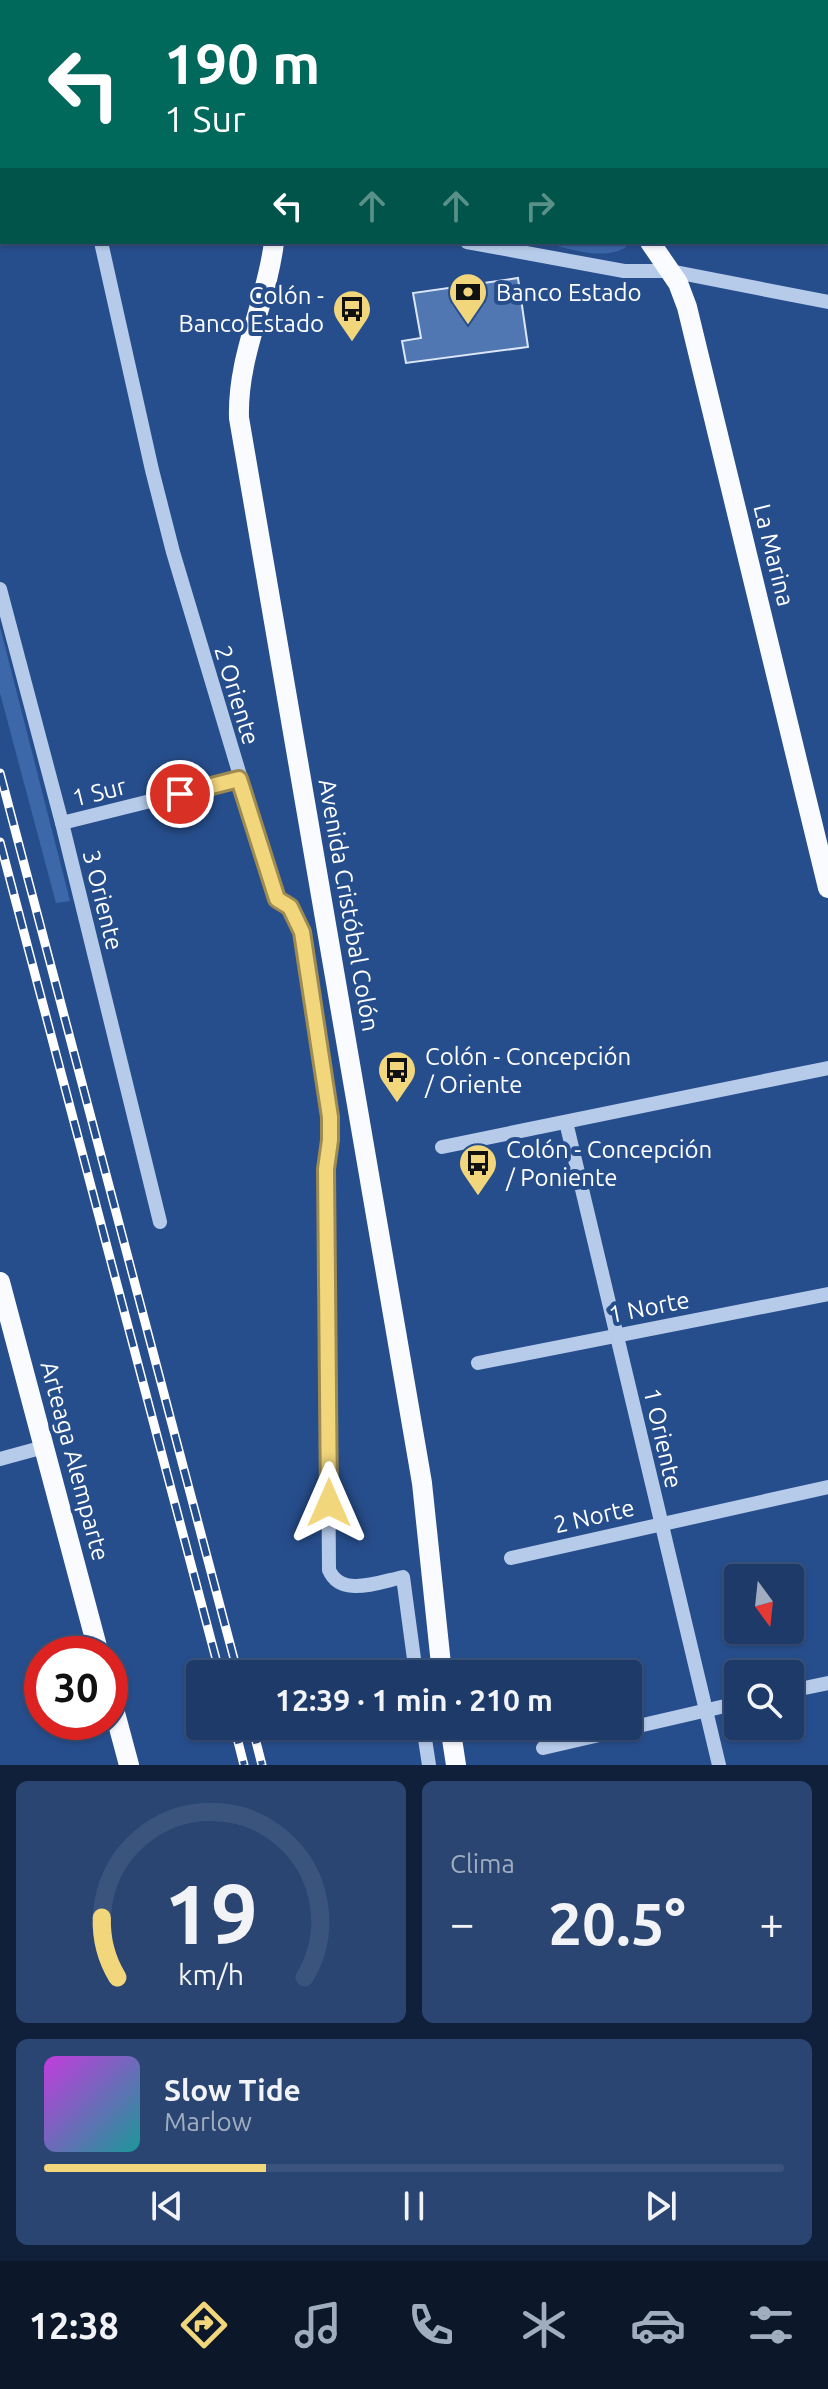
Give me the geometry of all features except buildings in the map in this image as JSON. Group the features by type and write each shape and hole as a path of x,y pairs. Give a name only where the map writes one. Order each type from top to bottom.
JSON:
{"main road":[{"name":"Avenida Cristóbal Colón","path":"274,244 270,272 241,375 239,418 422,1483 441,1660"},
{"name":"La Marina","path":"651,244 684,296 695,335 828,888"},
{"name":"Arteaga Alemparte","path":"0,1282 94,1636"},
{"path":"122,1740 129,1765"},
{"path":"452,1740 456,1765"}],"street":[{"name":"2 Oriente","path":"101,244 152,470 196,633 277,899 290,907 302,932 330,1117 326,1169 329,1570 337,1583 350,1587 403,1577 414,1660"},
{"path":"478,244 624,271 670,271 828,302"},
{"name":"3 Oriente","path":"0,589 62,823 160,1222"},
{"name":"1 Sur","path":"62,823 239,779"},
{"path":"442,1147 828,1068"},
{"name":"1 Oriente","path":"566,1122 719,1765"},
{"name":"1 Norte","path":"478,1363 828,1294"},
{"path":"0,1459 44,1447"},
{"name":"2 Norte","path":"511,1558 828,1487"},
{"path":"804,1688 828,1683"},
{"path":"543,1748 724,1706"},
{"path":"425,1740 429,1765"}],"shaded area":[{"path":"548,244 627,244 626,247 606,253"},
{"path":"0,627 70,901 56,903 0,693"}],"railway":[{"path":"0,773 234,1660"},
{"path":"0,842 216,1660"},
{"path":"238,1740 244,1765"},
{"path":"256,1740 262,1765"}],"place":[{"name":"Banco Estado","path":"468,326"},
{"name":"Colón - Banco Estado","path":"352,343"},
{"name":"Colón - Concepción / Oriente","path":"397,1104"},
{"name":"Colón - Concepción / Poniente","path":"478,1197"}],"route":[{"path":"180,794 239,779 277,899 290,907 302,932 330,1117 326,1169 329,1503"}]}
